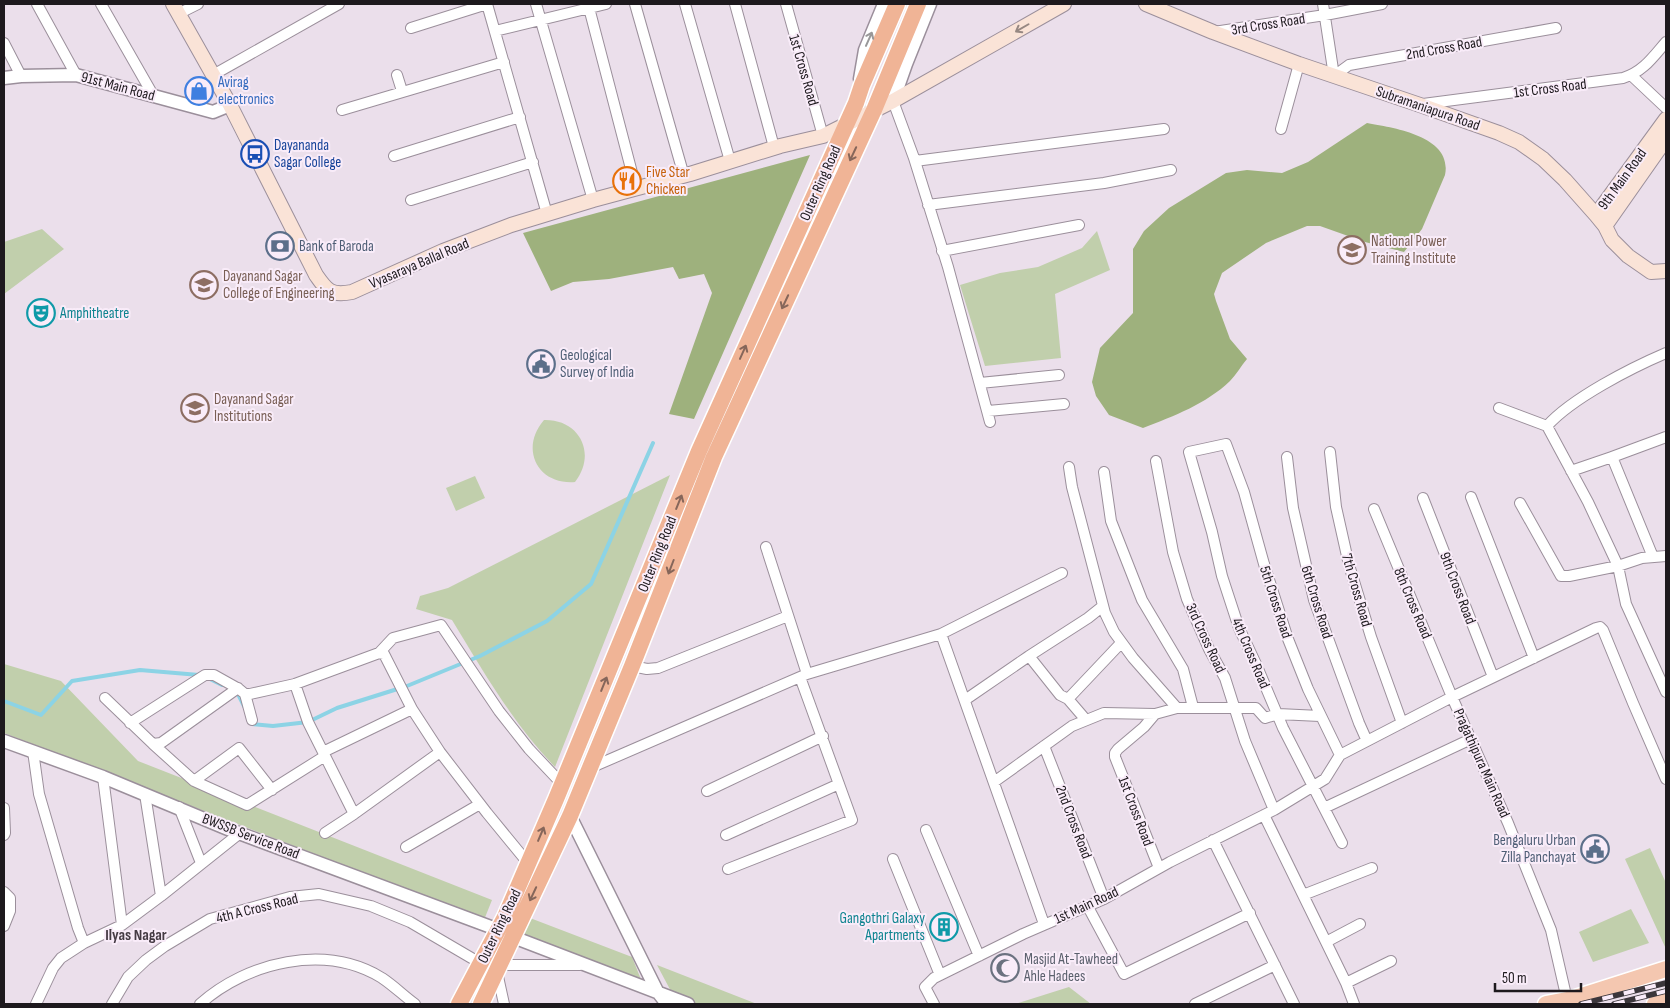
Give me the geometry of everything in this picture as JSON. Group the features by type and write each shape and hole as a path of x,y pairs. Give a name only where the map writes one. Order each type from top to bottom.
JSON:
{"highway":[{"name":"Outer Ring Road","path":"480,1004 498,969 506,933 528,863 699,451 856,104 862,85 897,4"},
{"name":"Outer Ring Road","path":"459,1004 480,963 506,933 570,816 632,666 714,457 874,110 918,4"}],"main road":[{"name":"Vyasaraya Ballal Road","path":"176,9 230,105 316,275 326,290 339,294 352,292 443,251 511,225 593,200 684,176 774,148 823,136 893,101 1064,4"},
{"name":"Subramaniapura Road","path":"1146,4 1213,32 1299,64 1500,133 1519,142 1543,159 1565,180 1600,221 1612,240 1628,256 1651,272 1666,271"},
{"name":"9th Main Road","path":"1600,221 1666,119"},
{"name":"9th Main Road","path":"1600,221 1666,139"},
{"path":"1546,1004 1568,1002 1666,968"},
{"path":"1655,1004 1666,1000"}],"street":[{"path":"37,4 76,74"},
{"path":"100,4 152,95"},
{"path":"176,9 198,4"},
{"path":"213,76 339,4"},
{"path":"411,28 487,4 547,214"},
{"path":"536,4 593,200"},
{"path":"495,31 588,6 606,4"},
{"path":"635,4 684,176"},
{"path":"685,4 730,161"},
{"path":"735,4 774,148"},
{"name":"1st Cross Road","path":"786,4 823,136"},
{"path":"856,104 865,50 884,4"},
{"path":"930,4 893,101 915,161 990,422"},
{"path":"1323,4 1334,76"},
{"name":"3rd Cross Road","path":"1213,32 1326,15 1382,4"},
{"path":"588,6 636,188"},
{"name":"2nd Cross Road","path":"1334,76 1349,65 1556,28"},
{"path":"1666,42 1645,66 1632,76 1666,108"},
{"path":"4,43 21,76"},
{"path":"342,110 504,62"},
{"path":"1281,129 1299,64"},
{"name":"91st Main Road","path":"4,78 76,74 213,112 230,105"},
{"path":"397,75 402,91"},
{"name":"1st Cross Road","path":"1420,105 1632,76"},
{"path":"394,156 520,117"},
{"path":"915,161 1164,129"},
{"path":"411,200 532,162"},
{"path":"928,205 1104,183 1171,170"},
{"path":"942,251 1079,225"},
{"path":"1547,426 1567,407 1616,378 1666,353"},
{"path":"980,383 1060,375"},
{"path":"988,411 1064,404"},
{"path":"1499,408 1547,426 1588,502 1618,566 1626,604 1666,692"},
{"path":"1571,471 1666,437"},
{"name":"5th Cross Road","path":"1189,452 1226,444 1244,492 1288,639 1320,716 1340,755"},
{"name":"4th Cross Road","path":"1189,452 1212,532 1222,576 1239,628 1283,728 1342,843"},
{"name":"7th Cross Road","path":"1330,452 1336,507 1349,565 1370,637 1402,723"},
{"name":"6th Cross Road","path":"1287,457 1293,508 1314,600 1366,741"},
{"path":"1612,457 1653,557"},
{"name":"3rd Cross Road","path":"1156,461 1173,552 1187,599 1209,649 1225,678 1244,741 1274,810"},
{"path":"1069,467 1072,487 1103,606 1111,626 1121,643 1177,708"},
{"path":"1104,472 1110,521 1142,600 1183,669 1193,707"},
{"path":"1471,497 1534,658"},
{"name":"9th Cross Road","path":"1423,498 1494,677"},
{"path":"1520,503 1561,576 1618,566 1642,558 1666,556"},
{"name":"8th Cross Road","path":"1374,509 1452,697"},
{"path":"728,869 852,820 804,676 788,616 766,547"},
{"path":"590,768 804,676 941,634 1062,573"},
{"path":"965,700 1103,606"},
{"path":"632,666 647,669 658,668 788,616"},
{"path":"130,723 202,677 214,675 250,694 295,684 379,653 393,638 441,625 469,669 529,749 562,784"},
{"name":"1st Main Road","path":"934,1004 925,988 934,978 1044,924 1088,907 1158,868 1274,810 1325,779 1340,755 1452,697 1600,627 1662,760"},
{"path":"941,634 1044,924"},
{"path":"1068,699 1121,643"},
{"path":"379,653 384,654 387,658 412,709 440,752 528,863"},
{"path":"1029,656 1060,695 1068,699 1086,720"},
{"path":"295,684 305,715 316,740 354,814"},
{"path":"153,744 161,742 222,700 240,690"},
{"path":"240,690 252,720"},
{"name":"Pragathipura Main Road","path":"1452,697 1508,823 1551,930 1568,1002"},
{"path":"105,698 194,781 247,805 324,754 412,709"},
{"path":"994,782 1072,726 1104,713 1155,714 1177,708 1193,707 1258,709 1265,718 1278,714 1320,716"},
{"name":"1st Cross Road","path":"1155,714 1144,727 1115,753 1158,868"},
{"path":"707,791 823,736"},
{"path":"1324,808 1471,739"},
{"name":"BWSSB Service Road","path":"4,741 103,777 240,833 688,1004"},
{"name":"2nd Cross Road","path":"1044,746 1104,899"},
{"path":"194,781 239,748 272,790"},
{"path":"33,751 39,794 84,943"},
{"path":"325,833 440,752"},
{"path":"1662,760 1666,779"},
{"path":"103,777 122,925"},
{"path":"726,835 840,784"},
{"path":"145,794 161,896"},
{"path":"406,847 480,804"},
{"path":"179,807 201,863"},
{"path":"4,808 4,835"},
{"path":"1264,815 1346,983 1354,1004"},
{"path":"570,816 657,991 667,1004"},
{"path":"926,830 979,956"},
{"path":"36,1004 56,963 61,958 84,943 122,925 240,833"},
{"path":"1213,840 1294,1004"},
{"path":"894,859 940,975"},
{"path":"1303,895 1372,868"},
{"path":"4,892 10,898 11,906 4,926"},
{"name":"4th A Cross Road","path":"112,1004 128,977 165,946 210,919 290,897 319,894 370,906 410,922 480,963"},
{"path":"1088,907 1124,974 1250,913"},
{"path":"1326,942 1360,924"},
{"path":"200,1004 230,982 258,970 284,963 313,959 349,964 381,978 415,1004"},
{"path":"1346,983 1391,961"},
{"path":"504,1004 498,969 586,964"},
{"path":"1195,1004 1275,965"}],"green space":[{"path":"1367,123 1406,131 1419,136 1440,151 1445,162 1445,175 1422,229 1404,252 1365,242 1320,226 1307,226 1266,243 1222,273 1214,294 1230,339 1247,359 1232,379 1200,403 1143,428 1109,415 1096,396 1092,382 1100,348 1133,313 1133,249 1144,231 1169,208 1226,173 1247,170 1282,173 1308,162"},
{"path":"810,155 694,419 669,414 712,293 704,274 679,279 673,267 609,279 573,282 551,291 523,233"},
{"path":"42,229 64,249 4,294 4,242"},
{"path":"1097,231 1110,270 1055,294 1061,358 985,366 960,285 1000,273 1038,267 1082,248"},
{"path":"544,420 557,421 567,425 581,440 584,460 575,482 551,478 536,463 533,453 533,442"},
{"path":"670,475 555,767 526,733 487,678 452,620 416,609 420,596 448,588"},
{"path":"475,476 485,498 456,511 446,488"},
{"path":"4,664 61,681 138,761 492,900 484,920 4,733"},
{"path":"1650,848 1666,883 1666,949 1625,859"},
{"path":"1631,909 1649,943 1593,962 1579,932"},
{"path":"530,918 632,957 642,982 523,935"},
{"path":"657,965 757,1004 697,1004 673,995"},
{"path":"1069,987 1091,1004 1015,1004"}],"waterway":[{"path":"251,722 252,724 273,726 308,722 337,708 407,686 480,656 547,621 591,584 653,443"},
{"path":"4,701 41,715 72,681 140,670 199,675"},
{"path":"208,678 222,685"},
{"path":"237,692 244,706"}],"railway":[{"path":"1581,1004 1666,983"},
{"path":"1614,1004 1666,991"}],"place":[{"name":"Avirag electronics","path":"199,91"},
{"name":"Dayananda Sagar College","path":"255,154"},
{"name":"Five Star Chicken","path":"627,181"},
{"name":"Bank of Baroda","path":"280,246"},
{"name":"National Power Training Institute","path":"1352,250"},
{"name":"Dayanand Sagar College of Engineering","path":"204,285"},
{"name":"Amphitheatre","path":"41,313"},
{"name":"Geological Survey of India","path":"541,364"},
{"name":"Dayanand Sagar Institutions","path":"195,408"},
{"name":"Bengaluru Urban Zilla Panchayat","path":"1595,849"},
{"name":"Gangothri Galaxy Apartments","path":"944,927"},
{"name":"Masjid At-Tawheed Ahle Hadees","path":"1005,968"}],"district":[{"name":"Ilyas Nagar","path":"136,934"}]}
